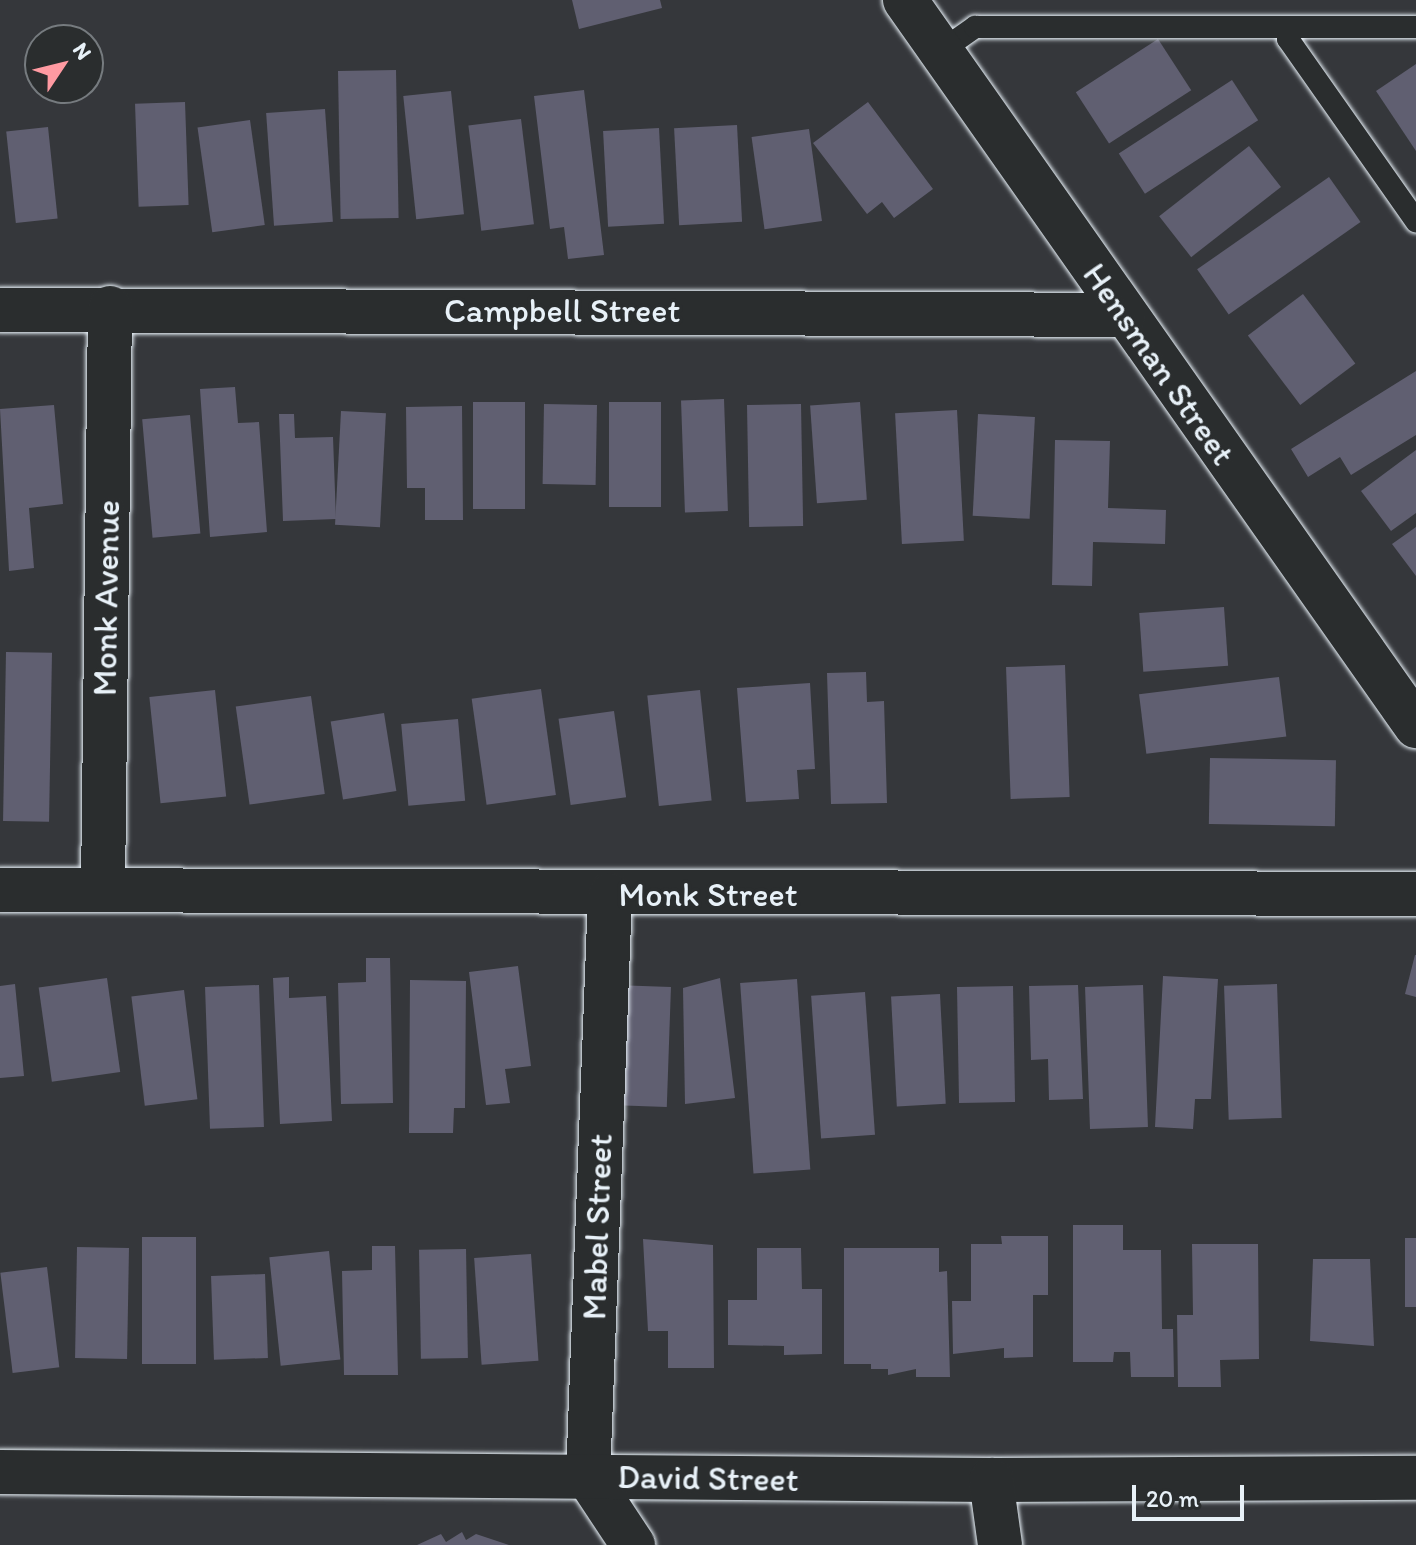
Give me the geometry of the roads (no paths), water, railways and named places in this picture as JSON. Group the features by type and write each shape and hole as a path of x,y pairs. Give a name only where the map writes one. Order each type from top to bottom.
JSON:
{"street":[{"name":"Hensman Street","path":"905,0 1416,726"},
{"name":"Campbell Street","path":"0,310 110,308 1124,315"},
{"name":"Monk Avenue","path":"103,888 110,308"},
{"name":"Monk Street","path":"0,890 103,888 610,895 1416,894"},
{"name":"Mabel Street","path":"588,1477 610,895"},
{"name":"David Street","path":"0,1472 991,1480 1416,1478"},
{"path":"588,1477 633,1545"},
{"path":"991,1480 1000,1545"}],"lane":[{"path":"941,51 975,27 1416,27"},
{"path":"1288,27 1288,39 1416,221"}]}
